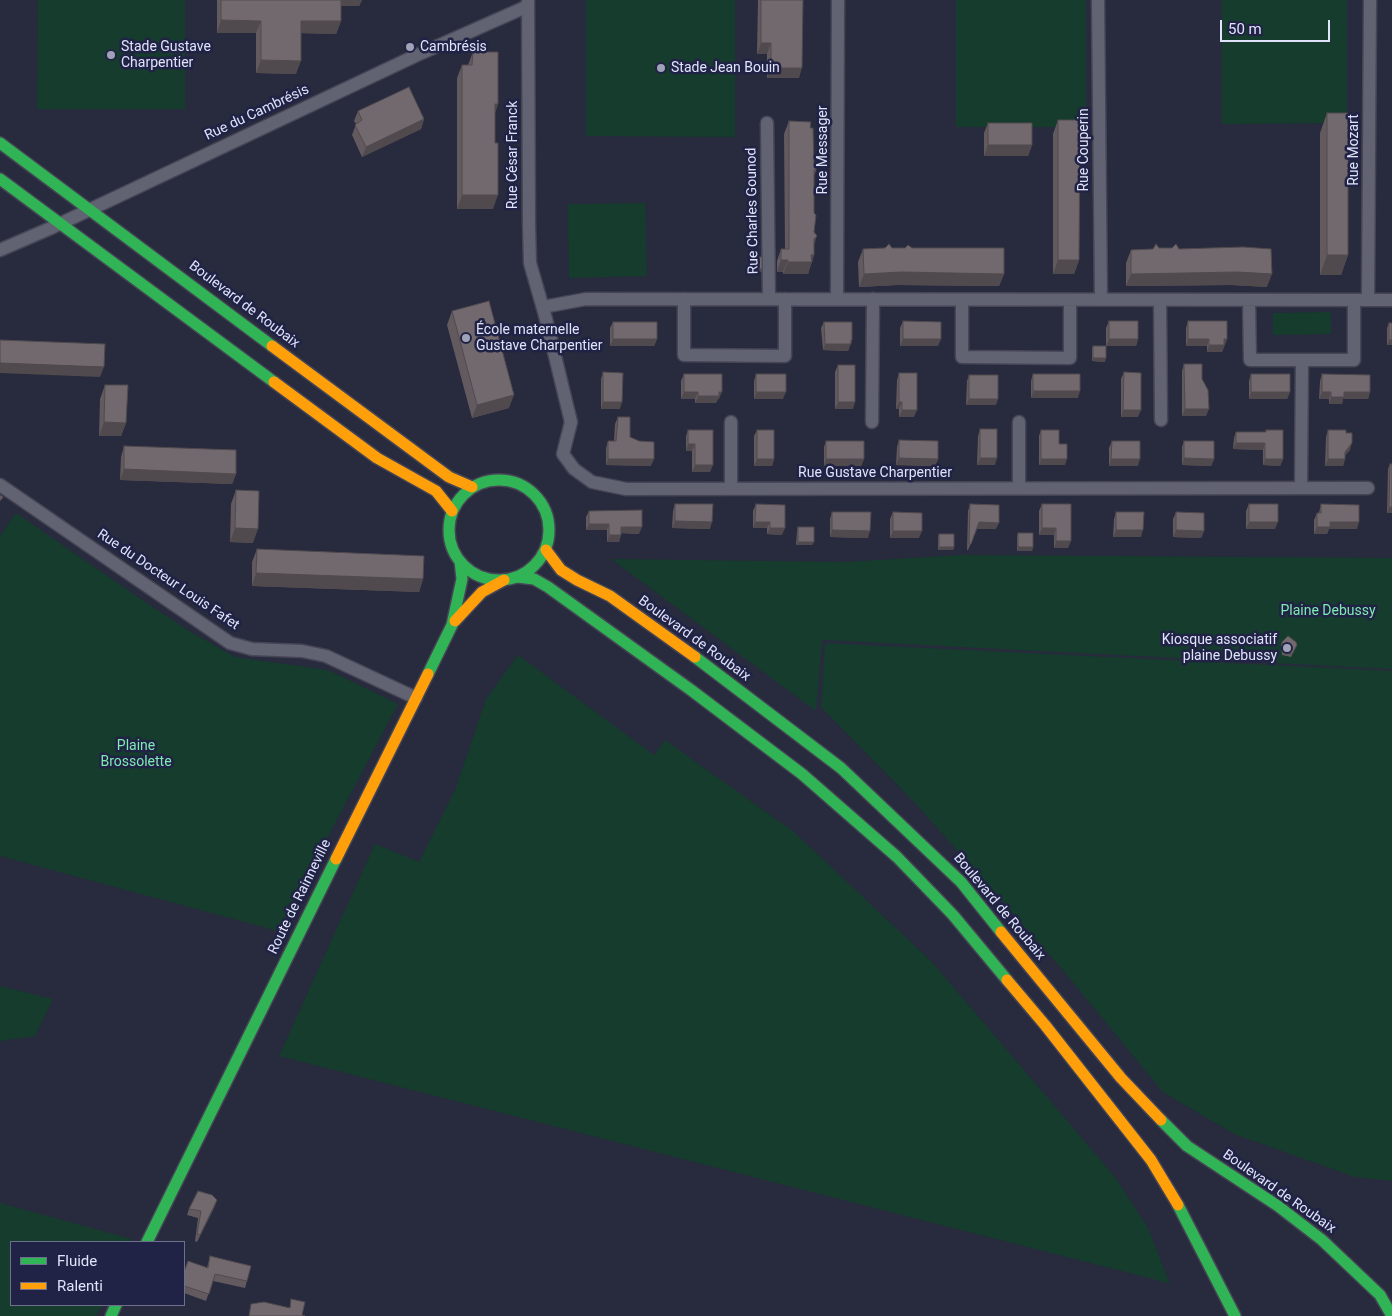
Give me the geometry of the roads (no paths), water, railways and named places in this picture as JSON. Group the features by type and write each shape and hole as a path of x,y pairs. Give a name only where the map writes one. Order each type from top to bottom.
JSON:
{"main road":[{"name":"Boulevard de Roubaix","path":"0,143 449,477 472,487"},
{"path":"0,178 377,458 436,491 452,512"},
{"path":"517,577 534,566 546,550 550,536 550,522 538,496 527,487 514,481 500,479 485,481 464,493 452,512 449,522 450,542 460,561 469,570 492,580 517,577 534,579 548,587 684,685 802,774 898,857 953,915 1045,1025 1151,1160 1188,1222 1235,1316"},
{"name":"Boulevard de Roubaix","path":"546,550 561,570 576,580 610,596 841,768 961,882 1121,1078 1186,1146 1278,1206 1322,1240 1352,1266 1380,1295 1392,1316"},
{"name":"Route de Rainneville","path":"147,1241 452,625 462,579 460,561"},
{"path":"452,625 482,592 504,580"}],"street":[{"name":"Rue Messager","path":"837,299 838,0"},
{"name":"Rue Couperin","path":"1098,0 1101,300"},
{"name":"Rue Mozart","path":"1368,300 1370,0"},
{"name":"Rue du Cambrésis","path":"0,250 528,3"},
{"name":"Rue César Franck","path":"528,3 528,225 530,263 543,308"},
{"name":"Rue Charles Gounod","path":"767,123 769,299"},
{"path":"543,308 586,299 1392,300"},
{"path":"684,299 684,355 785,356 785,299"},
{"path":"872,422 873,299"},
{"path":"962,300 962,357 1050,358 1070,358 1070,300"},
{"path":"1160,300 1161,420"},
{"path":"1250,300 1250,360 1354,360 1354,300"},
{"name":"Rue Gustave Charpentier","path":"543,308 571,422 563,454 574,470 592,482 626,489 1368,488"},
{"path":"1301,488 1302,360"},
{"path":"731,422 732,488"},
{"path":"1019,422 1019,488"},
{"name":"Rue du Docteur Louis Fafet","path":"0,485 230,643 252,649 302,651 326,656 416,698"}],"place":[{"name":"Cambrésis","path":"410,47"},
{"name":"Stade Gustave Charpentier","path":"111,55"},
{"name":"Stade Jean Bouin","path":"661,68"},
{"name":"École maternelle Gustave Charpentier","path":"466,338"},
{"name":"Kiosque associatif plaine Debussy","path":"1287,648"}],"park label":[{"name":"Plaine Debussy","path":"1328,611"},
{"name":"Plaine Brossolette","path":"136,754"}]}
